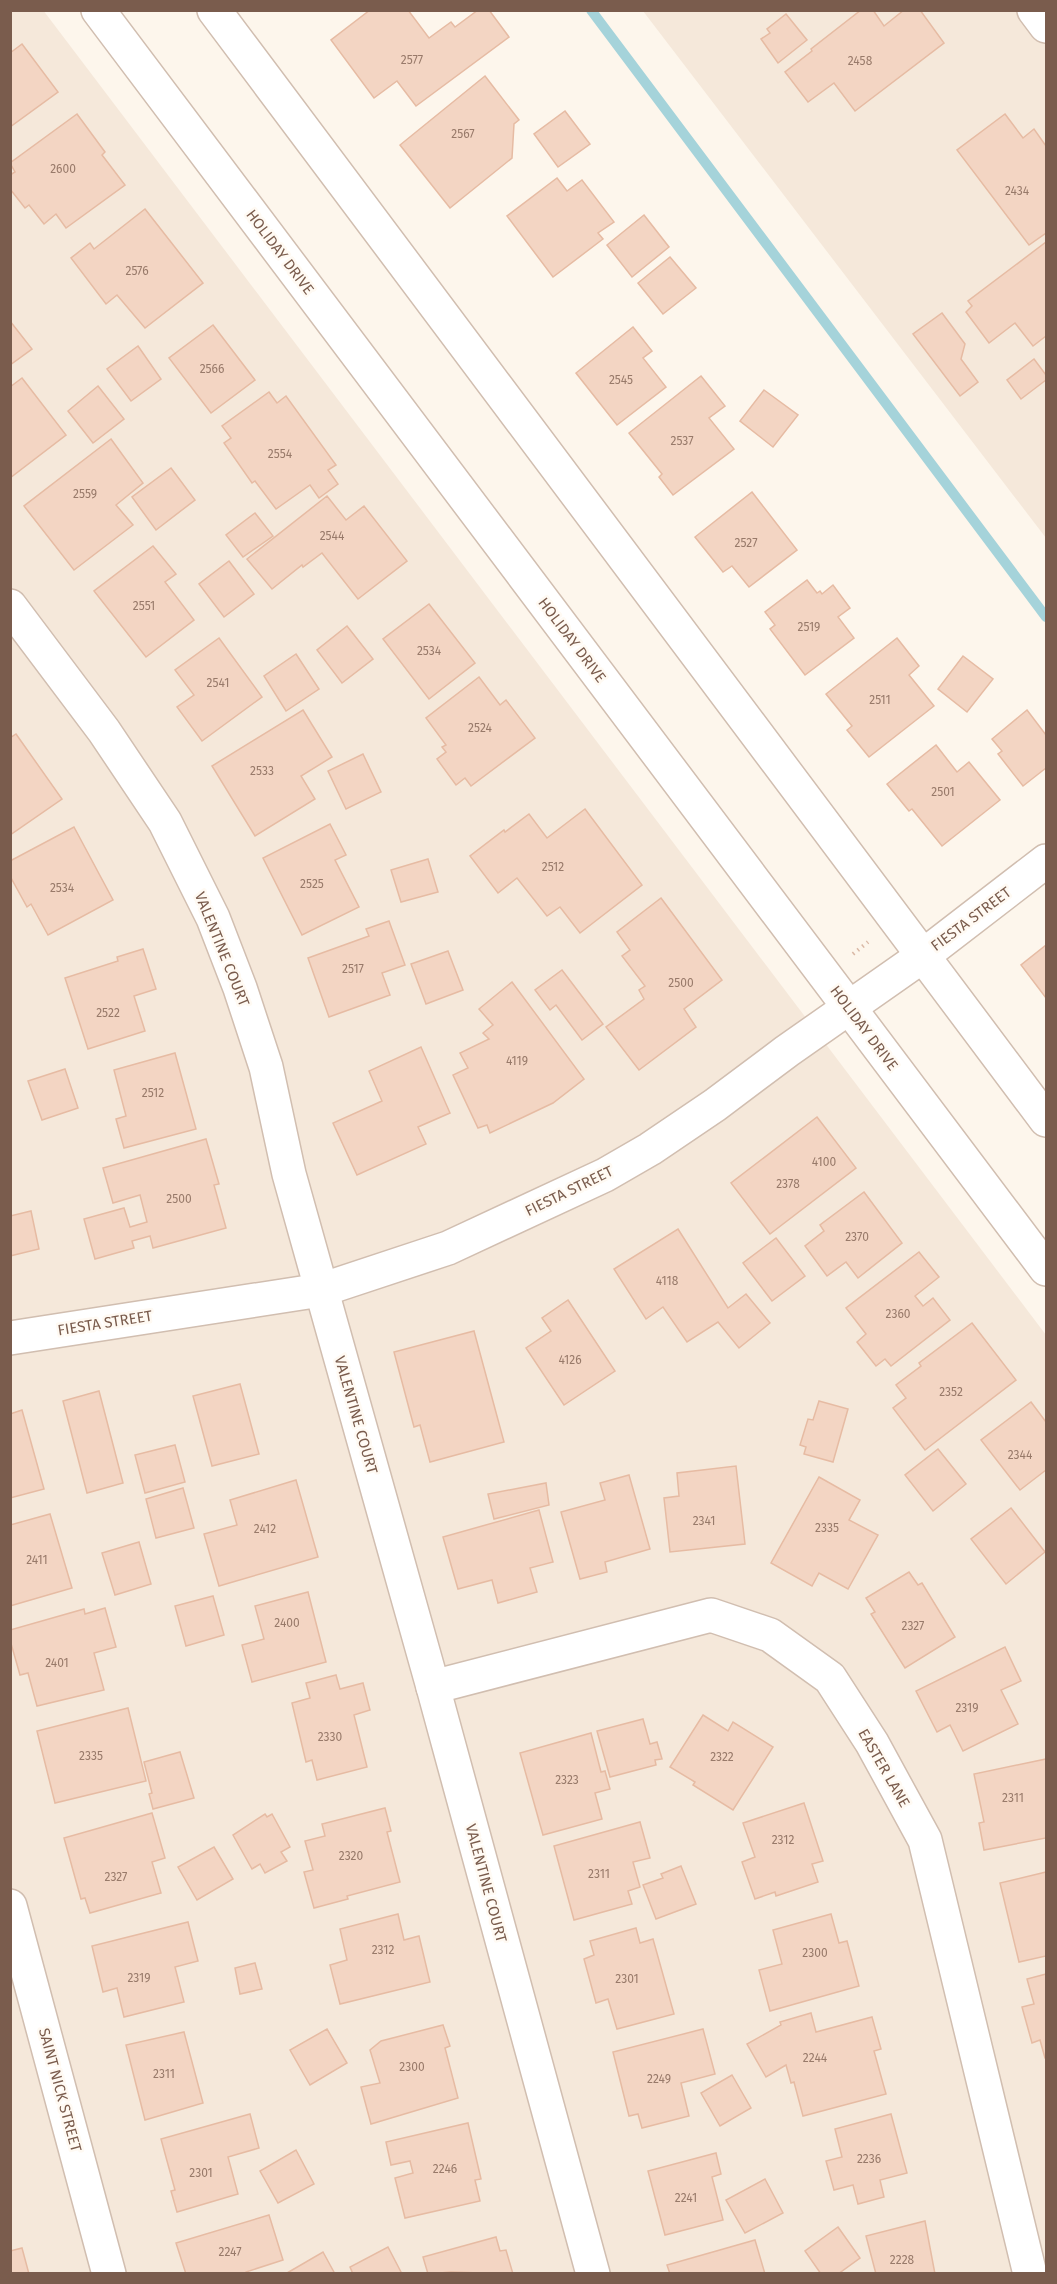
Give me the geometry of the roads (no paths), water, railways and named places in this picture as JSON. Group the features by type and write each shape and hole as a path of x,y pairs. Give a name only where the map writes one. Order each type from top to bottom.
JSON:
{"street":[{"name":"HOLIDAY DRIVE","path":"98,10 848,1009 1047,1269"},
{"path":"213,10 1047,1120"},
{"path":"1034,10 1047,26"},
{"name":"VALENTINE COURT","path":"10,606 104,731 165,822 213,918 240,988 266,1067 289,1174 433,1687 593,2274"},
{"name":"FIESTA STREET","path":"10,1338 321,1290 448,1248 605,1175 650,1149 924,955 1047,861"},
{"name":"EASTER LANE","path":"433,1687 711,1615 770,1635 830,1678 872,1743 925,1840 1030,2274"},
{"name":"SAINT NICK STREET","path":"10,1906 109,2274"}],"waterway":[{"path":"591,10 1046,617"}]}
